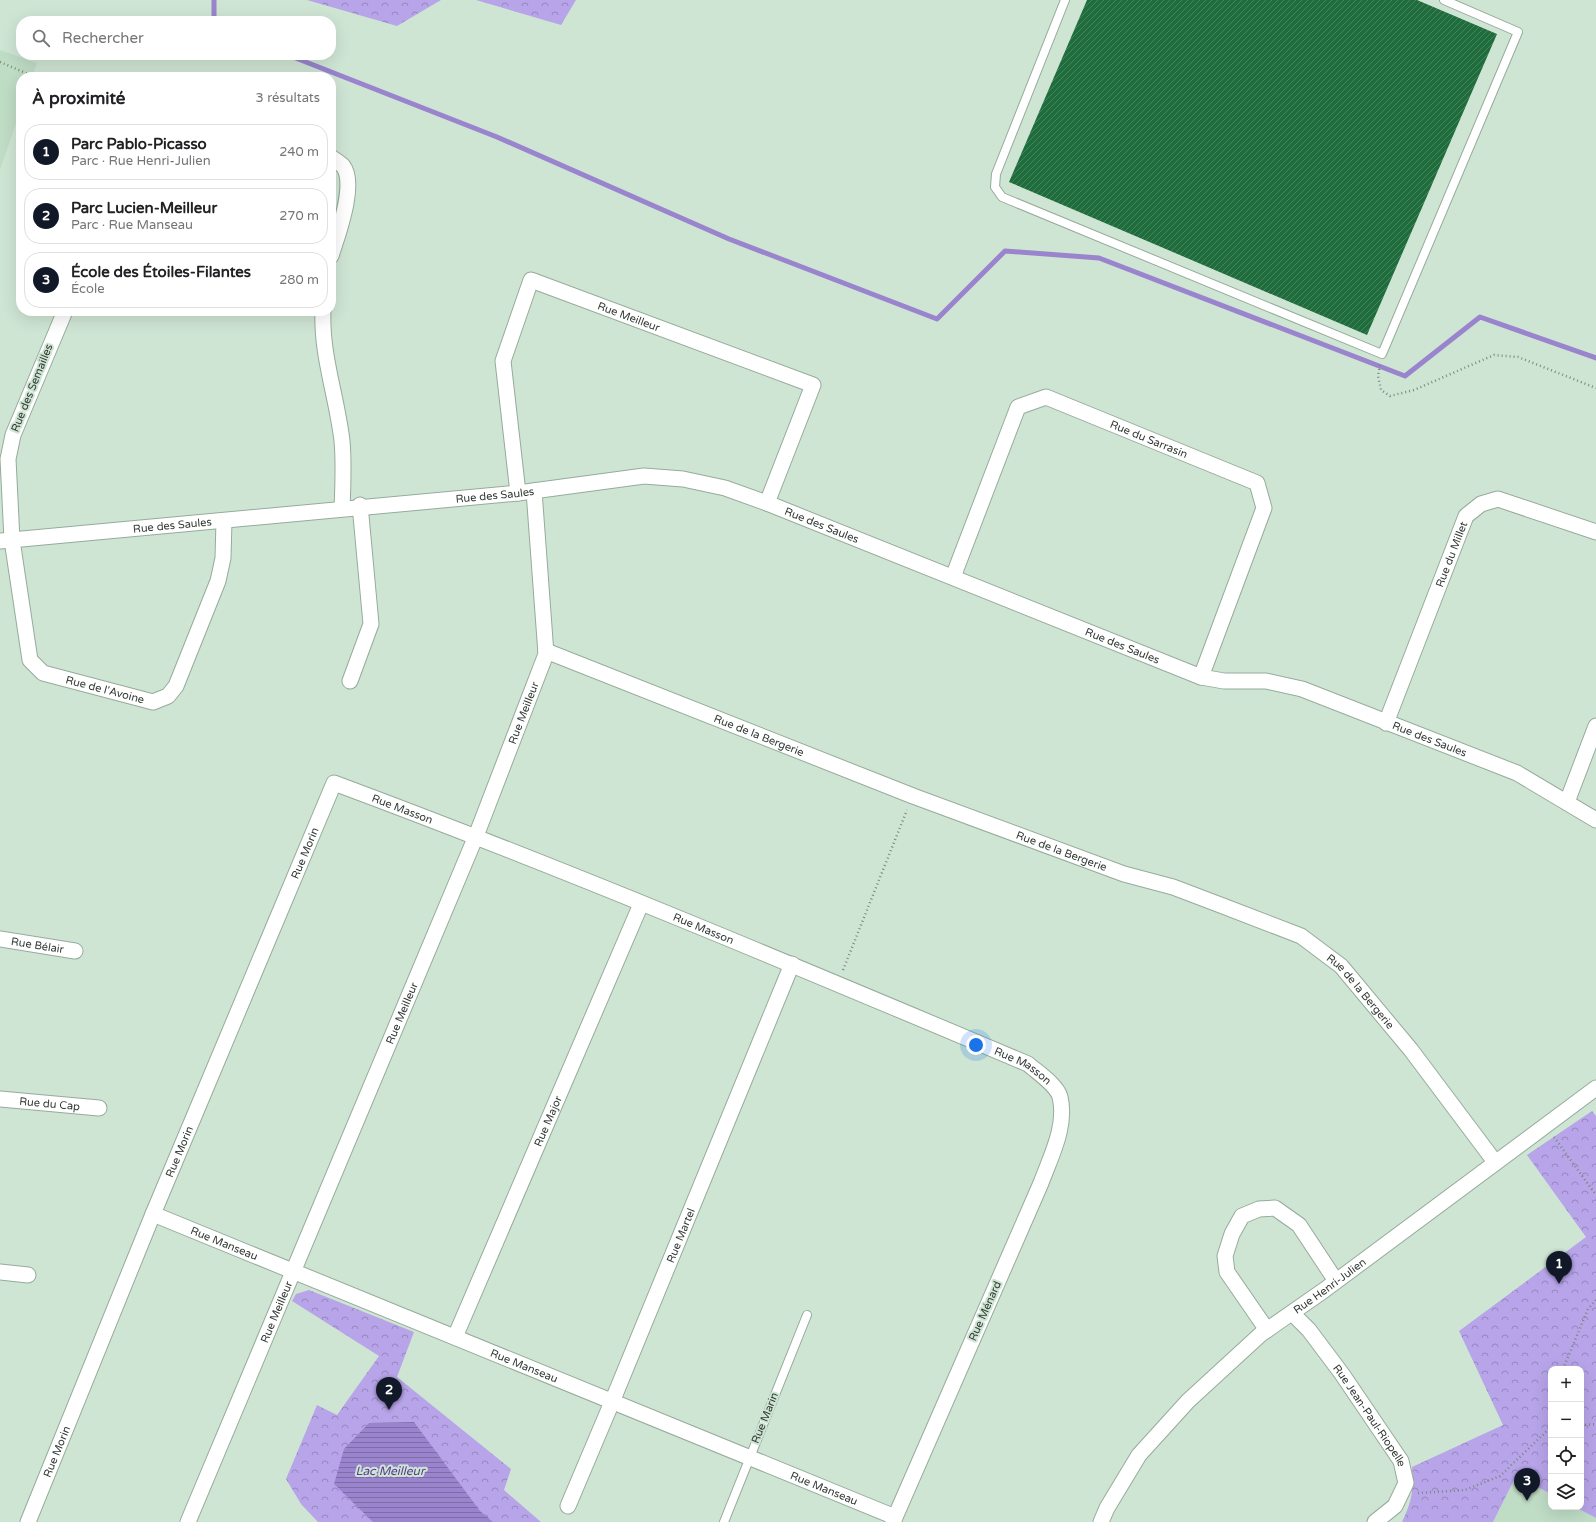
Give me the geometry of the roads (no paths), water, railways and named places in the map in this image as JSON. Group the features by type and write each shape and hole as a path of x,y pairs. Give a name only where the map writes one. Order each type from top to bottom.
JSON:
{"street":[{"path":"336,160 344,167 348,187 346,208 336,240"},
{"name":"Rue Meilleur","path":"518,493 503,361 531,280 812,385 767,503"},
{"name":"Rue des Semailles","path":"6,541 8,459 13,435 62,316"},
{"path":"323,316 322,334 342,440 342,508"},
{"name":"Rue du Sarrasin","path":"953,577 1018,407 1046,397 1257,483 1264,508 1201,677"},
{"name":"Rue des Saules","path":"6,541 224,521 360,505 518,493 644,476 683,479 724,488 767,503 1201,677 1224,681 1266,681 1302,689 1517,773 1596,820"},
{"name":"Rue Meilleur","path":"188,1522 476,836 546,654 534,491"},
{"name":"Rue du Millet","path":"1386,722 1466,516 1481,504 1498,499 1596,532"},
{"path":"350,681 371,624 360,505"},
{"name":"Rue de l'Avoine","path":"6,541 30,660 43,673 153,702 168,696 176,686 218,581 223,558 224,521"},
{"name":"Rue de la Bergerie","path":"546,651 912,796 1124,874 1173,887 1301,936 1341,966 1411,1050 1495,1162"},
{"path":"1567,802 1596,726"},
{"name":"Rue Masson","path":"334,783 476,836 640,904 792,964 1028,1064 1047,1079 1060,1096"},
{"name":"Rue Morin","path":"28,1522 153,1214 334,783"},
{"name":"Rue Major","path":"454,1337 640,904"},
{"name":"Rue Bélair","path":"0,939 75,951"},
{"name":"Rue Martel","path":"568,1506 792,964"},
{"name":"Rue Henri-Julien","path":"1101,1522 1107,1508 1139,1455 1188,1401 1268,1330 1596,1088"},
{"name":"Rue Ménard","path":"894,1520 1041,1183 1061,1130 1060,1096"},
{"name":"Rue du Cap","path":"0,1099 99,1108"},
{"path":"1268,1330 1227,1272 1224,1256 1232,1234 1242,1216 1258,1209 1275,1208 1299,1225 1336,1281"},
{"name":"Rue Manseau","path":"153,1214 749,1458 894,1520"},
{"path":"0,1272 28,1275"},
{"name":"Rue Jean-Paul-Riopelle","path":"1292,1313 1309,1330 1342,1374 1401,1461 1406,1483 1395,1506 1375,1522"}],"lane":[{"path":"1065,0 996,174 995,187 1002,197 1382,354 1518,32 1444,0"},
{"name":"Rue Marin","path":"724,1522 807,1315"}],"water":[{"name":"Lac Meilleur","path":"414,1422 480,1511 493,1522 373,1522 334,1484 344,1449 369,1423"}],"waterway":[{"path":"214,0 214,16"},
{"path":"301,60 331,72"},
{"path":"336,74 497,137 729,239 937,319 1005,251 1099,258 1405,376 1480,317 1596,358"}],"place":[{"name":"Parc Pablo-Picasso","path":"1559,1284"},
{"name":"Parc Lucien-Meilleur","path":"389,1410"},
{"name":"École des Étoiles-Filantes","path":"1527,1501"}]}
